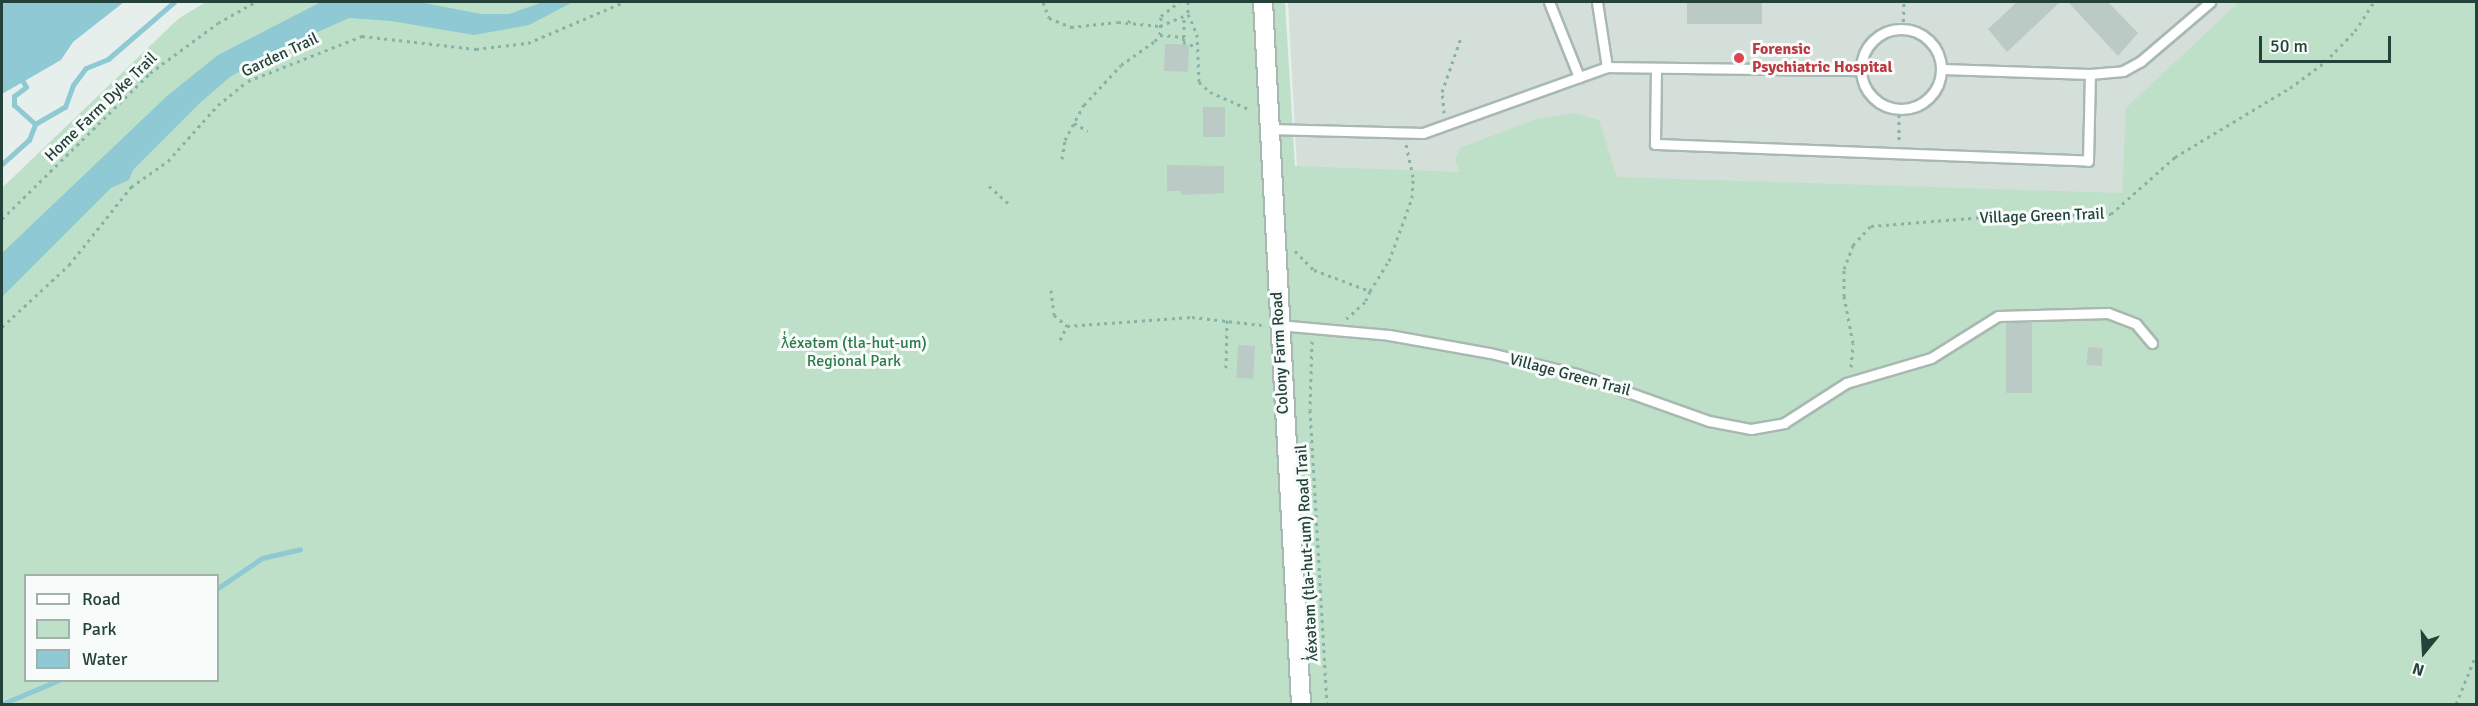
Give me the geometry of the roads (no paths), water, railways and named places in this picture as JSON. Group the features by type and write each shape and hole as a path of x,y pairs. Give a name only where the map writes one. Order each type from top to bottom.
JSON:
{"street":[{"name":"Colony Farm Road","path":"1263,2 1278,325 1301,705"}],"lane":[{"path":"1549,2 1579,77"},
{"path":"1597,2 1607,67"},
{"path":"1942,69 2090,74 2123,71 2141,61 2210,2"},
{"path":"1903,28 1929,39 1937,50 1942,69 1938,87 1924,103 1899,109 1874,99 1866,88 1861,70 1865,51 1873,40 1885,32 1903,28"},
{"path":"1269,129 1405,133 1448,126 1607,67 1861,70"},
{"path":"1656,69 1655,144 2088,161 2090,74"},
{"name":"Village Green Trail","path":"1278,325 1338,329 1444,344 1577,374 1739,429 1763,429 1784,423 1846,383 1931,358 1989,319 2009,315 2119,315 2136,324 2152,343"}],"water":[{"path":"2,2 124,2 73,42 61,60 2,94"},
{"path":"321,2 419,2 481,14 509,14 543,2 573,2 529,25 474,35 391,21 349,18 271,53 230,77 201,102 133,170 129,180 111,188 2,297 2,253 167,96 218,55"}],"waterway":[{"path":"2,164 29,140 35,124 65,107 73,85 86,68 108,59 174,2"},
{"path":"21,78 26,87 14,96 14,105 35,124"},
{"path":"219,587 262,558 300,549"},
{"path":"2,704 54,682"}],"place":[{"name":"Forensic Psychiatric Hospital","path":"1739,58"}],"park label":[{"name":"ƛ̓éxətəm (tla-hut-um) Regional Park","path":"854,352"}]}
